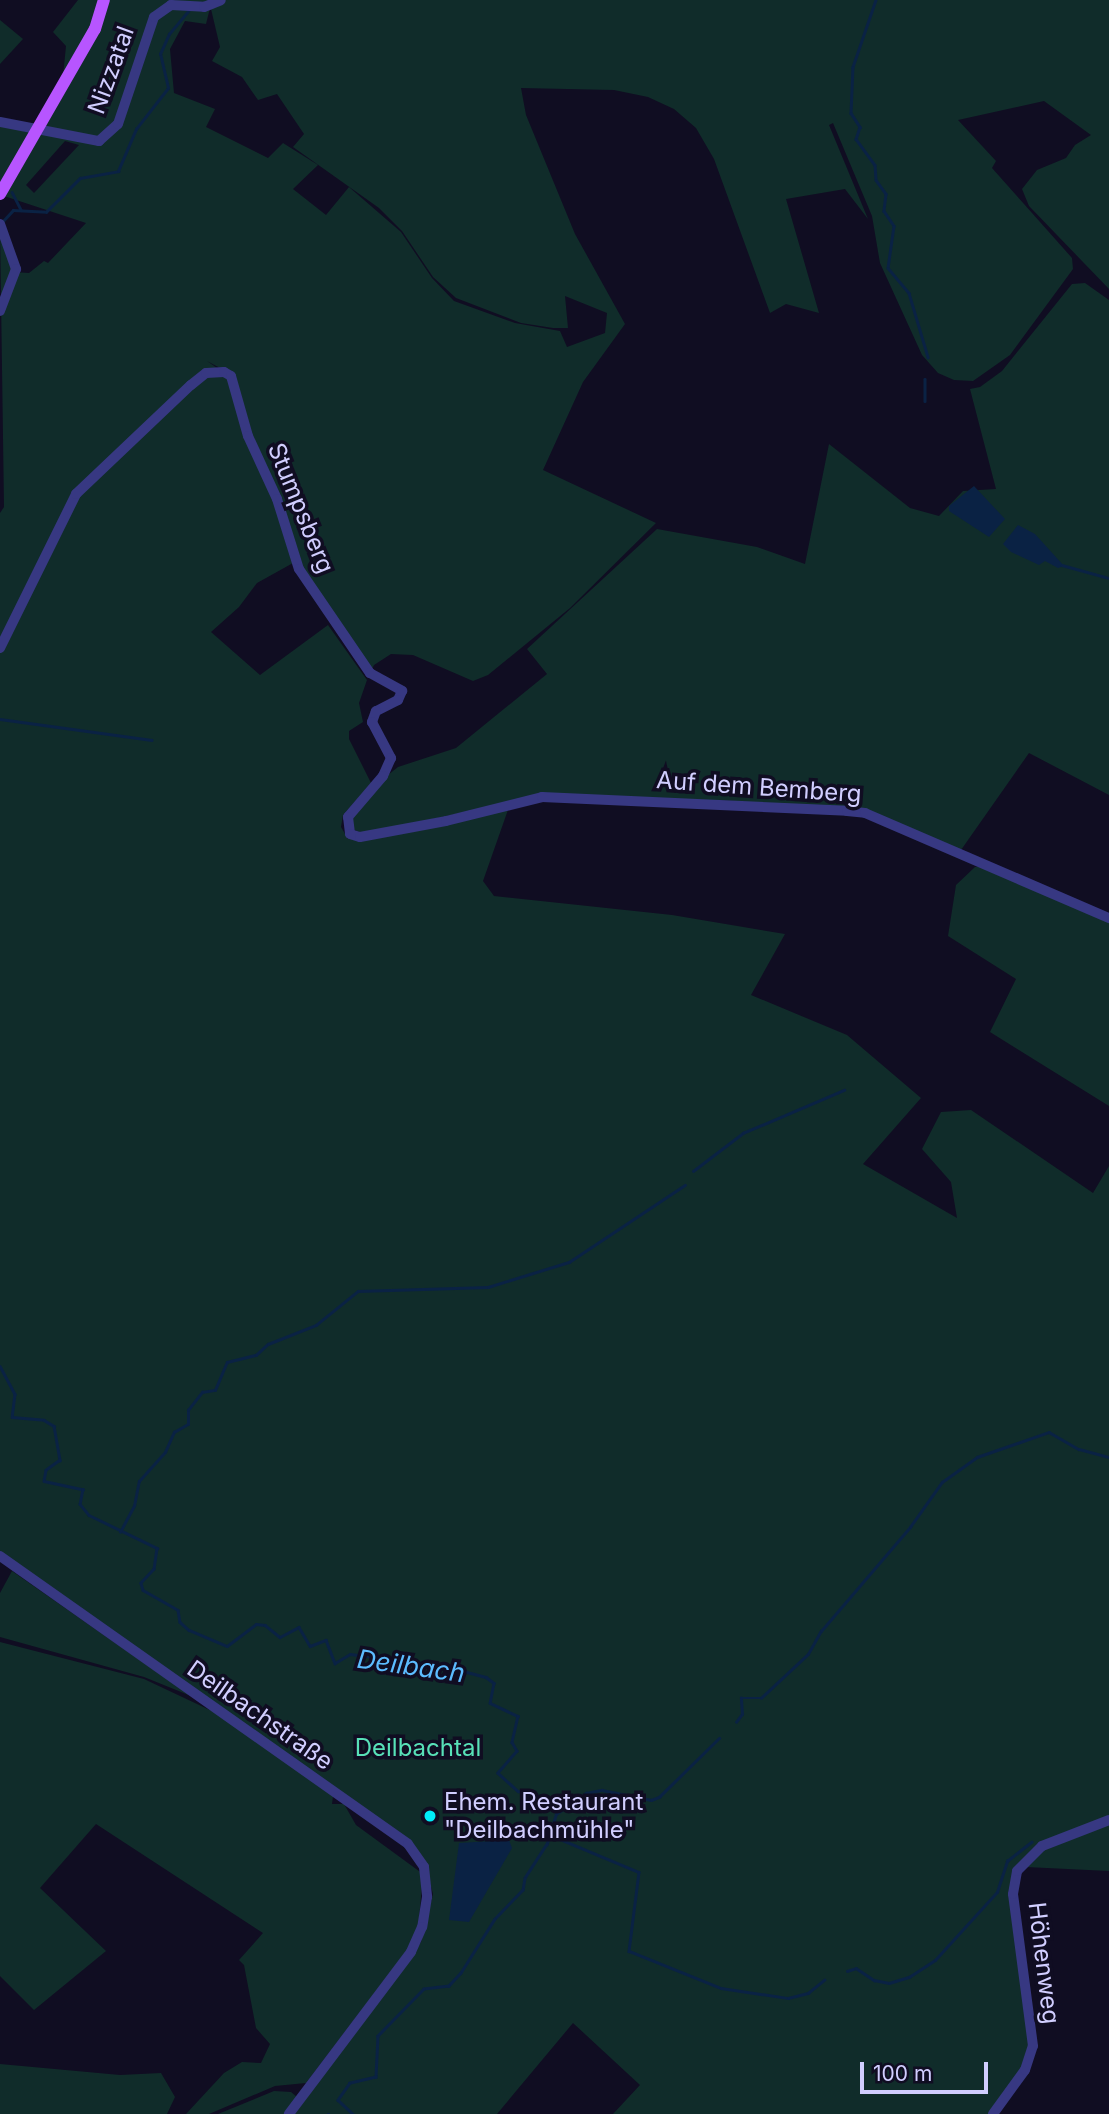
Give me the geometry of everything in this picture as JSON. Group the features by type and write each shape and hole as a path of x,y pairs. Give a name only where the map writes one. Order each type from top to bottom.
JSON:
{"main road":[{"path":"0,194 95,29 104,0"}],"street":[{"name":"Nizzatal","path":"0,122 85,141 106,137 118,124 154,17 171,5 197,6 221,0"},
{"path":"0,224 8,237 16,269 0,311"},
{"name":"Stumpsberg","path":"0,648 76,494 191,385 206,373 224,372 232,376 248,436 277,499 306,581 370,673 402,691 398,700 376,712 372,722 390,751 389,765 348,817 347,830 360,836 512,804"},
{"name":"Auf dem Bemberg","path":"512,804 542,797 590,798 865,813 1109,918"},
{"name":"Deilbachstraße","path":"0,1556 408,1844 424,1867 428,1897 422,1927 411,1952 289,2114"},
{"name":"Höhenweg","path":"993,2114 1025,2070 1032,2046 1013,1894 1017,1871 1042,1846 1109,1820"}],"green space":[{"name":"Deilbachtal","path":"78,0 212,0 206,24 185,21 170,49 174,93 215,109 206,127 268,158 283,143 318,165 293,189 326,215 349,187 401,232 432,278 454,301 515,323 560,331 567,347 605,333 607,313 565,296 568,328 553,328 521,323 456,298 433,277 402,231 379,208 293,147 304,134 277,94 258,100 242,77 212,61 220,47 211,9 225,0 1109,0 1109,289 1029,206 1022,189 1037,170 1066,158 1075,145 1091,135 1044,101 958,120 996,161 992,168 1072,258 1073,269 1010,355 973,381 954,380 938,373 922,355 880,263 872,216 833,123 829,125 868,219 845,189 786,199 819,313 786,304 770,313 714,159 696,128 674,109 648,97 614,90 521,88 526,115 575,234 625,324 583,382 543,470 656,523 570,608 488,675 473,681 413,655 391,654 374,665 369,675 362,668 300,569 278,499 249,436 233,375 207,361 230,377 245,437 274,500 293,563 257,583 239,607 211,632 260,675 328,625 367,680 359,703 363,722 349,731 349,739 371,783 343,815 341,827 348,839 446,823 509,807 483,881 494,896 672,915 785,934 751,995 847,1035 921,1098 863,1164 957,1218 951,1182 922,1149 941,1112 971,1110 1093,1193 1109,1166 1109,1871 1026,1867 1010,1889 1031,2045 1023,2069 991,2114 613,2114 640,2085 573,2023 497,2114 295,2114 421,1942 433,1894 424,1860 405,1838 0,1552 0,513 4,507 0,228 12,257 13,272 29,273 44,261 48,263 86,223 4,196 39,136 34,128 63,76 66,46 53,32","holes":["65,141 79,145 34,193 26,185"]},
{"path":"0,20 23,39 0,64"},
{"path":"0,125 31,133 0,189"},
{"path":"1085,283 1109,300 1109,795 1029,753 961,850 859,811 736,801 543,795 364,834 350,828 353,812 398,767 456,748 547,674 527,649 657,529 757,547 805,564 829,444 910,508 939,516 963,491 996,489 970,389 980,387 1002,371 1072,284"},
{"path":"975,867 986,867 1109,920 1109,1106 990,1032 1016,979 948,936 956,885"},
{"path":"12,1571 191,1696 144,1677 0,1637 0,1593"},
{"path":"0,1642 144,1679 214,1712 333,1796 332,1804 344,1804 356,1825 423,1874 418,1931 407,1950 306,2083 275,2086 209,2114 186,2114 224,2073 242,2062 261,2063 270,2044 256,2028 244,1965 239,1960 263,1933 96,1824 40,1888 106,1951 34,2010 0,1976"},
{"path":"0,2064 120,2075 161,2073 175,2097 167,2114 0,2114"},
{"path":"274,2091 291,2092 297,2097 286,2114 218,2114"}],"water":[{"path":"974,486 1005,519 989,537 949,511 949,506"},
{"path":"1018,525 1035,534 1064,566 1058,568 1045,561 1039,565 1011,552 1003,544"},
{"path":"509,1840 512,1848 469,1922 449,1920 459,1843"}],"waterway":[{"path":"876,0 853,67 851,113 860,127 856,139 875,165 876,180 886,194 884,211 894,226 888,268 909,293 928,357"},
{"name":"Deilbach","path":"2,222 13,210 46,212 80,178 118,171 136,129 168,88 160,54 169,34 188,11"},
{"path":"12,192 21,210"},
{"path":"925,379 925,401"},
{"path":"1062,565 1109,578"},
{"path":"0,719 152,740"},
{"path":"693,1171 743,1133 844,1090"},
{"path":"120,1532 134,1506 139,1481 165,1452 174,1432 188,1424 188,1410 202,1392 215,1390 227,1362 256,1355 268,1344 316,1325 358,1291 488,1287 569,1262 685,1185"},
{"name":"Deilbach","path":"0,1366 15,1394 12,1417 44,1420 54,1426 60,1460 46,1470 44,1481 83,1489 80,1504 89,1515 157,1548 154,1569 141,1583 143,1590 178,1610 180,1622 189,1630 227,1646 256,1624 265,1625 280,1637 299,1627 310,1646 326,1640 335,1663 350,1654 440,1665 486,1677 494,1683 490,1703 518,1716 512,1742 517,1751 498,1773 518,1791 551,1799 558,1809 547,1844 525,1878 523,1890 495,1919 461,1973 449,1986 424,1989 378,2036 376,2077 350,2083 338,2100 353,2114"},
{"path":"736,1722 742,1714 741,1698 761,1698 808,1654 821,1631 910,1527 942,1482 977,1457 1049,1432 1079,1449 1109,1457"},
{"path":"556,1814 586,1793 602,1790 651,1800 659,1797 719,1738"},
{"path":"550,1835 639,1872 629,1951 721,1988 788,1998 808,1993 824,1980"},
{"path":"847,1971 856,1968 874,1980 889,1983 909,1977 935,1960 997,1892 1007,1861 1031,1842"}],"place":[{"name":"Ehem. Restaurant \"Deilbachmühle\"","path":"430,1816"}]}
